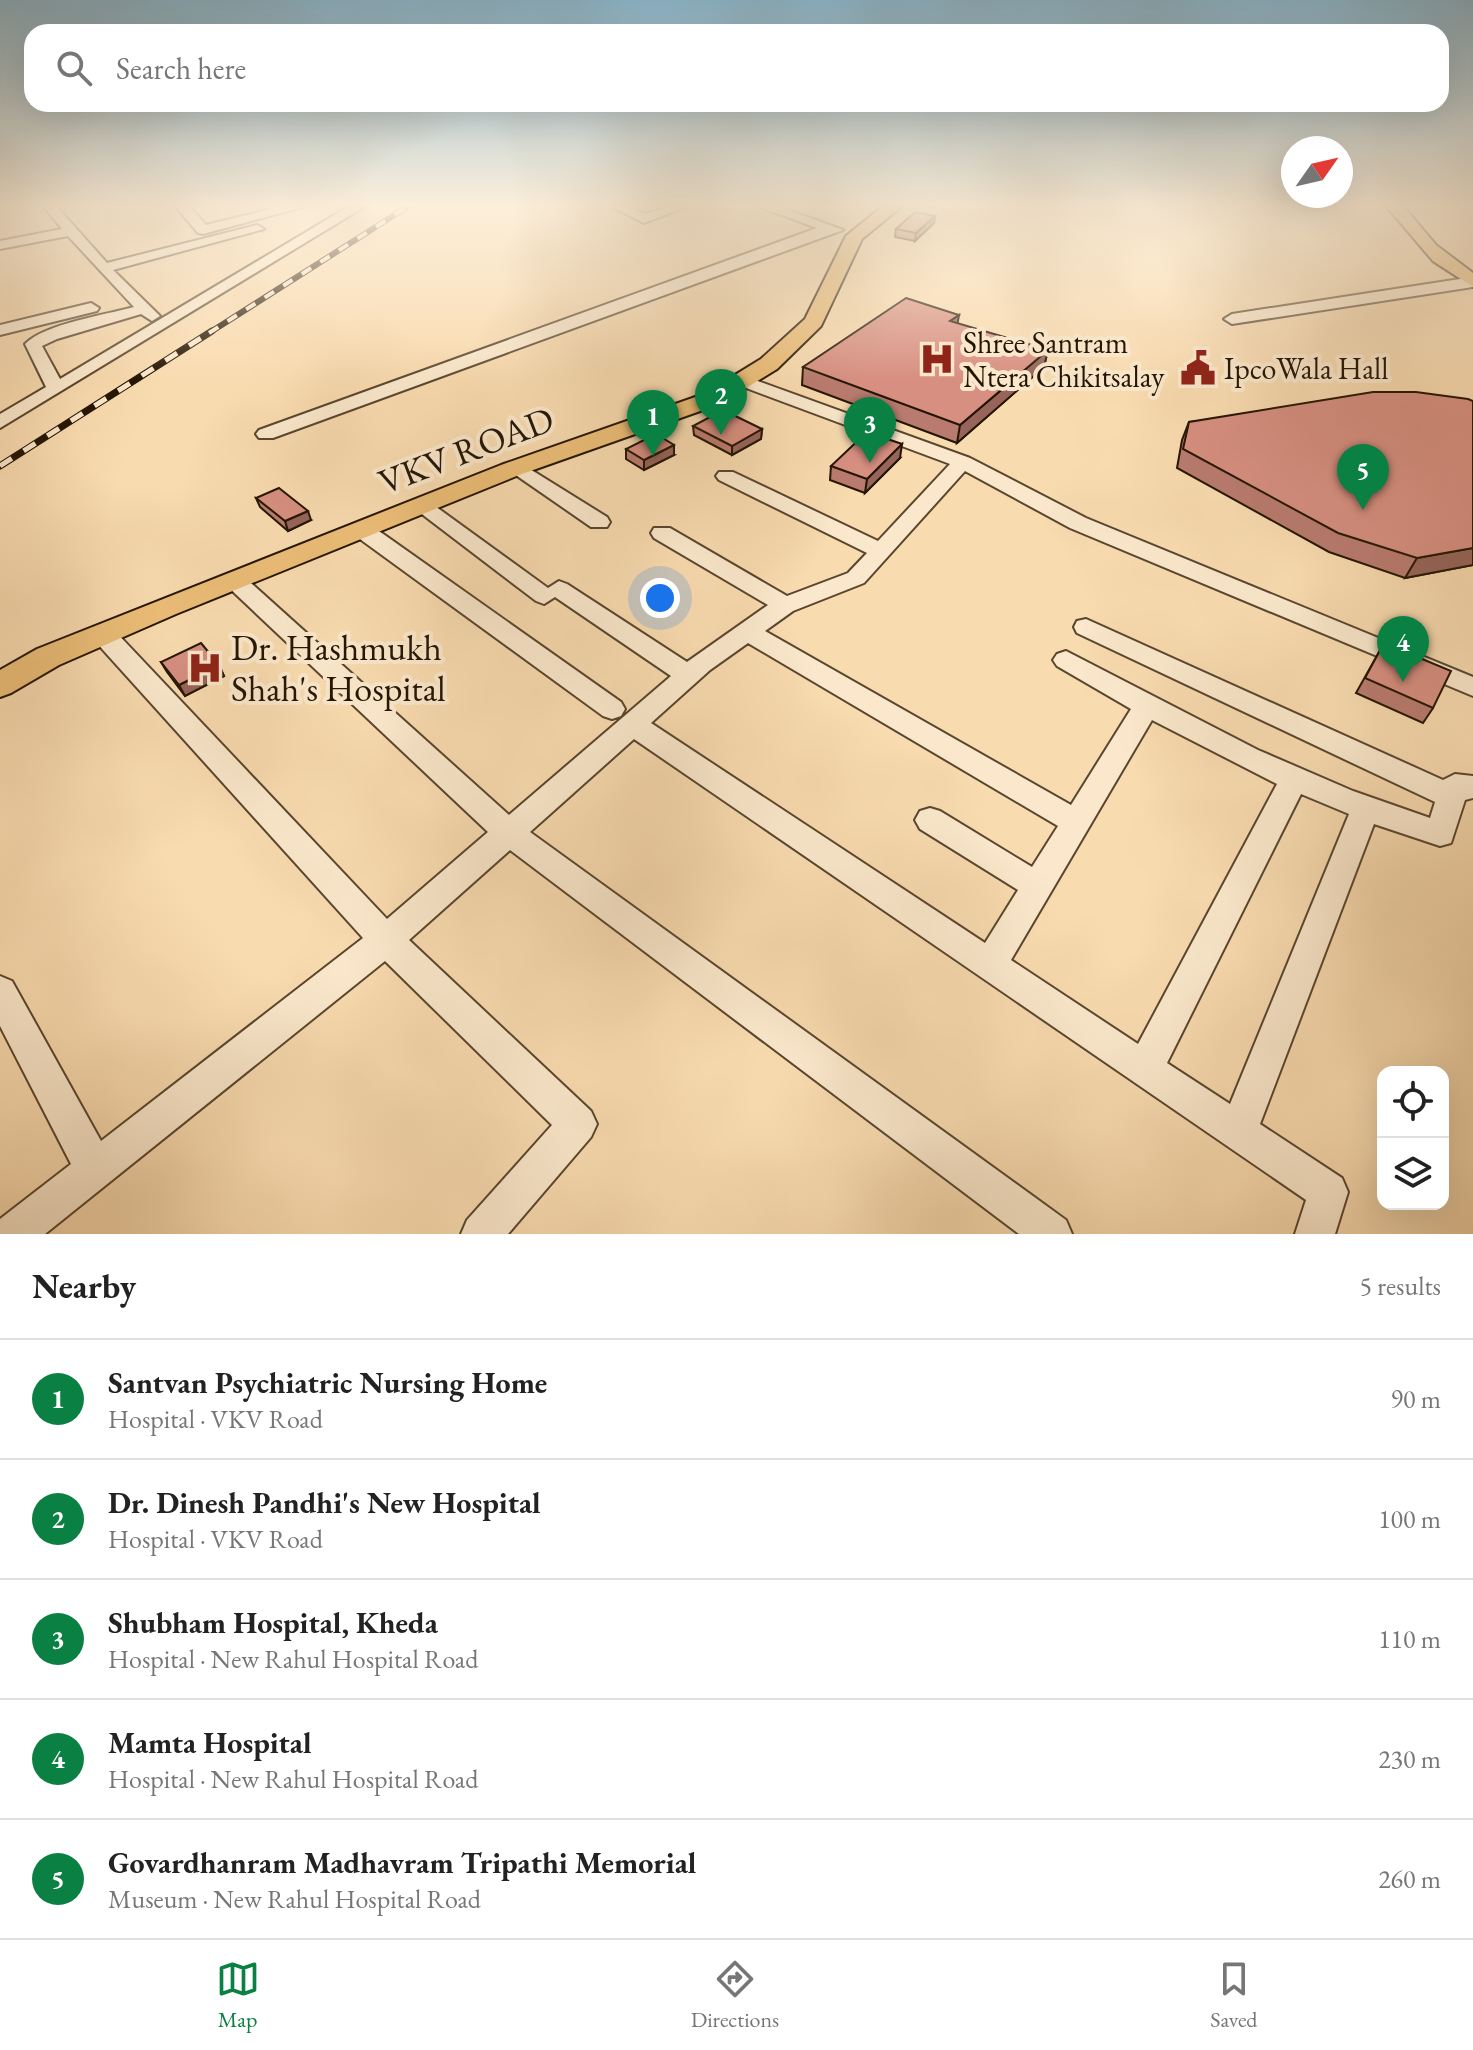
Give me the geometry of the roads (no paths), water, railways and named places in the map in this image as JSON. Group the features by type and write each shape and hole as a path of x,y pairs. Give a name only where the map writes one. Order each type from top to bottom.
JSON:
{"main road":[{"name":"VKV ROAD","path":"0,685 48,657 234,580 517,467 712,399 769,364 814,322 841,265"},
{"path":"1447,265 1473,281"}],"street":[{"path":"101,265 163,325"},
{"path":"0,422 264,265"},
{"path":"266,434 730,265"},
{"path":"1453,270 1473,266"},
{"path":"1232,319 1400,296 1473,281"},
{"path":"0,330 138,303"},
{"path":"0,347 39,340 138,303"},
{"path":"39,340 33,344 56,388"},
{"path":"744,381 963,462 1078,523 1473,687"},
{"path":"13,1234 386,940 508,832 623,717 689,675 785,605 856,578 963,462"},
{"path":"517,467 599,522"},
{"path":"726,476 881,551"},
{"path":"421,505 552,592 689,675"},
{"path":"361,529 623,717 1328,1192 1315,1234"},
{"path":"662,533 785,605"},
{"path":"234,580 508,832 1052,1234"},
{"path":"1066,660 1146,707 1365,810 1440,834 1462,792 1086,627"},
{"path":"748,632 1076,822"},
{"path":"103,634 386,940 578,1124 481,1234"},
{"path":"990,964 1146,707"},
{"path":"1145,1068 1294,779"},
{"path":"1238,1131 1365,810"},
{"path":"930,820 1037,886"},
{"path":"0,992 95,1169"}],"railway":[{"path":"209,333 317,265"},
{"path":"0,466 212,331"}],"place":[{"name":"Shree Santram Ntera Chikitsalay","path":"937,359"},
{"name":"IpcoWala Hall","path":"1198,368"},
{"name":"Dr. Dinesh Pandhi's New Hospital","path":"721,435"},
{"name":"Santvan Psychiatric Nursing Home","path":"653,456"},
{"name":"Shubham Hospital, Kheda","path":"870,463"},
{"name":"Govardhanram Madhavram Tripathi Memorial","path":"1363,510"},
{"name":"Dr. Hashmukh Shah's Hospital","path":"205,668"},
{"name":"Mamta Hospital","path":"1403,682"}]}
